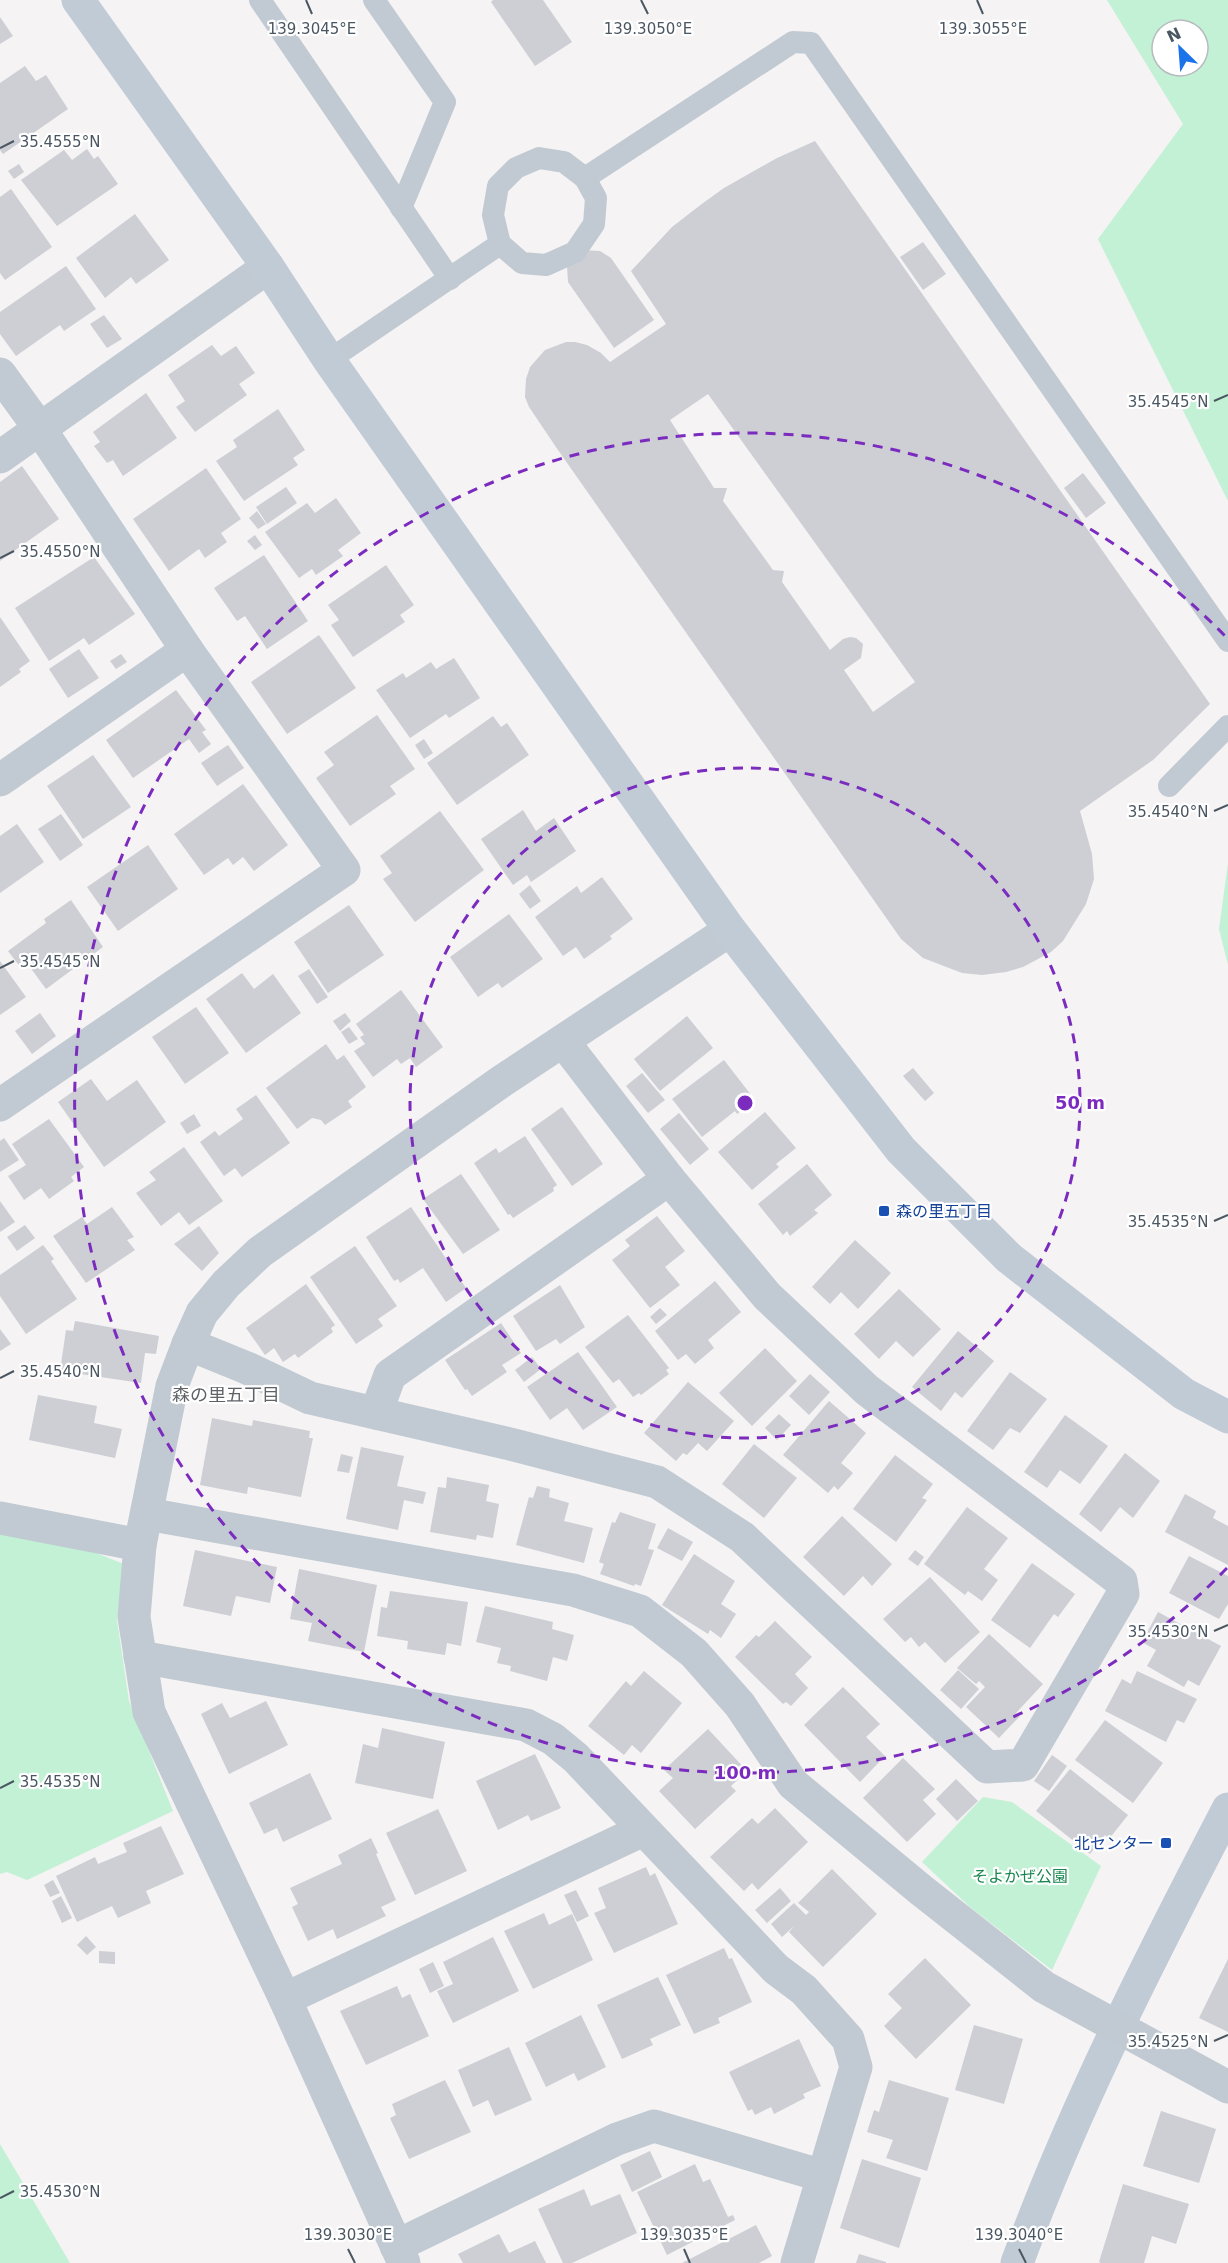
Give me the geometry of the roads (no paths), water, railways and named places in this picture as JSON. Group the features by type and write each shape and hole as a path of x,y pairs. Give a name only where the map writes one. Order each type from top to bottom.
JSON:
{"street":[{"path":"78,0 268,267 329,360 730,930 901,1150 1009,1258 1184,1394 1228,1417"},
{"path":"0,456 268,267"},
{"path":"0,374 40,429 187,650 344,870 0,1106"},
{"path":"0,780 187,650"},
{"path":"730,930 492,1088 260,1252 226,1284 202,1313 172,1386 143,1530 134,1617 149,1712 285,1999 400,2254 617,2139 654,2126 823,2176"},
{"path":"188,1344 247,1368 310,1398 657,1482 742,1537 987,1767 1023,1765 1123,1594 1121,1581 867,1390 766,1296 669,1179 563,1041"},
{"path":"376,1413 390,1376 669,1179"},
{"path":"0,1518 143,1530 573,1590 640,1611 694,1653 702,1662 740,1705 793,1784 921,1890 1044,1986 1228,2087"},
{"path":"140,1657 526,1725 553,1739 576,1758 776,1968 804,1990 848,2039 856,2067 797,2263"},
{"path":"1017,2263 1035,2212 1097,2074 1167,1925 1228,1809"},
{"path":"285,1999 643,1830"}],"lane":[{"path":"260,0 450,279"},
{"path":"374,0 445,102 401,208"},
{"path":"585,178 793,42 811,43 1228,641"},
{"path":"539,158 564,162 585,178 596,198 594,224 575,252 546,265 530,264 522,263 500,244 493,215 498,186 516,168 539,158"},
{"path":"329,360 500,244"},
{"path":"1169,786 1228,726"}],"place":[{"name":"森の里五丁目","path":"884,1211"},
{"name":"北センター","path":"1166,1843"}],"district":[{"name":"森の里五丁目","path":"226,1395"}],"park label":[{"name":"そよかぜ公園","path":"1020,1876"}]}
